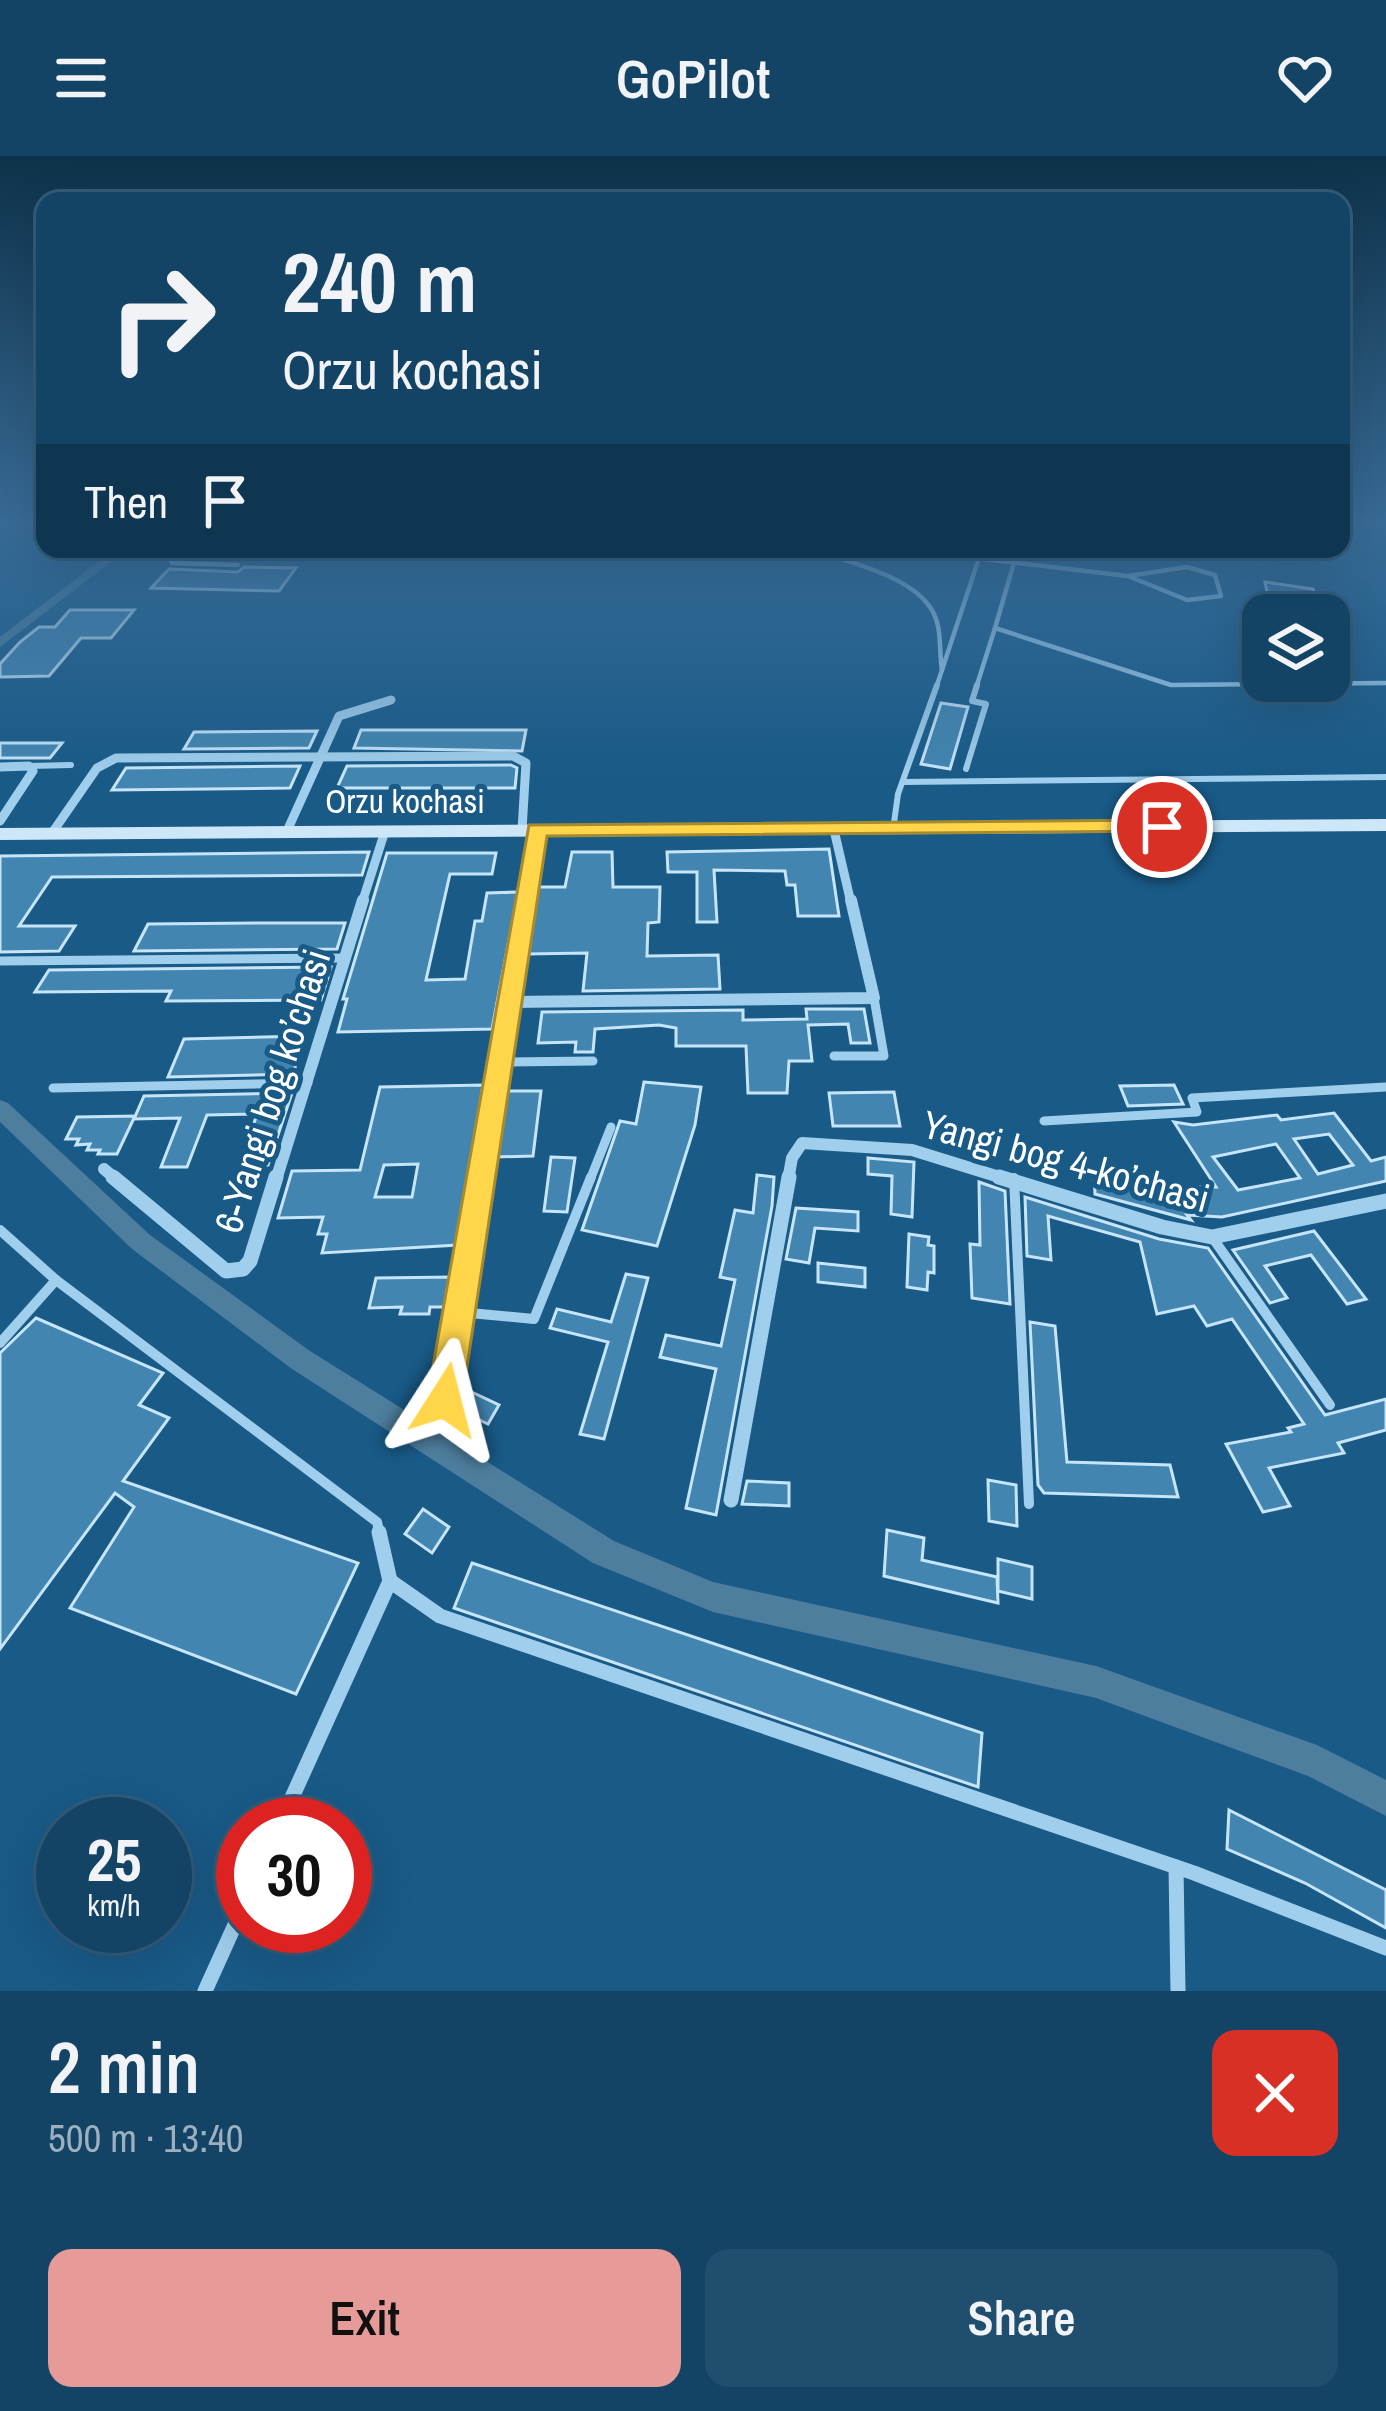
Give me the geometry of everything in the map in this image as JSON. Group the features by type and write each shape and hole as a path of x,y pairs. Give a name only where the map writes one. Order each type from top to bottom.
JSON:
{"main road":[{"name":"Orzu kochasi","path":"0,833 1386,825"}],"street":[{"path":"287,831 339,716 391,700"},
{"path":"52,833 97,768 116,758 513,756 526,763 529,830 509,1002 445,1400"},
{"path":"0,766 29,766 33,771 0,820"},
{"path":"509,1002 874,998 834,830"},
{"name":"6-Yangi bog koʼchasi","path":"104,1169 226,1271 243,1269 250,1261 386,831"},
{"name":"Yangi bog 4-koʼchasi","path":"731,1500 792,1157 802,1143 912,1150 1212,1238 1386,1201"}],"lane":[{"path":"926,605 935,615 942,671"},
{"path":"893,830 903,782 963,605"},
{"path":"966,769 986,704 972,701 1002,605"},
{"path":"995,628 1171,685 1386,683"},
{"path":"29,766 71,765"},
{"path":"903,782 1386,777"},
{"path":"0,961 346,958"},
{"path":"834,1056 884,1056 874,998"},
{"path":"500,1062 593,1061"},
{"path":"52,1088 308,1083"},
{"path":"1044,1120 1197,1112 1192,1098 1386,1087"},
{"path":"460,1312 534,1319 611,1127"},
{"path":"1014,1178 1029,1504"},
{"path":"0,1230 56,1280 377,1522 390,1581 292,1797"},
{"path":"1212,1238 1330,1405"},
{"path":"0,1342 56,1280"},
{"path":"390,1581 440,1616 1176,1867 1386,1948"},
{"path":"1176,1867 1178,1991"},
{"path":"205,1991 222,1953"}],"building":[{"path":"70,610 134,610 111,638 81,638 49,676 0,677 0,664 20,642 39,627 55,627"},
{"path":"941,703 968,707 950,769 921,764"},
{"path":"361,730 526,730 522,751 354,748"},
{"path":"317,731 309,748 184,749 194,732"},
{"path":"0,743 62,743 50,758 0,758"},
{"path":"300,766 290,788 112,790 126,768"},
{"path":"347,766 517,768 515,788 337,788"},
{"path":"829,849 839,916 798,916 795,885 787,885 785,871 714,870 717,922 697,922 697,872 668,872 667,852"},
{"path":"369,852 362,875 52,877 19,926 75,926 59,951 0,952 0,856"},
{"path":"572,852 612,852 613,887 660,887 659,922 648,923 647,956 718,955 720,989 583,991 587,953 528,954 538,887 565,887"},
{"path":"387,853 496,853 492,874 450,874 426,980 465,979 475,921 482,921 487,893 518,892 492,1029 338,1032 347,999 343,999"},
{"path":"345,923 337,949 134,951 148,924"},
{"path":"331,967 321,1000 166,1001 171,991 35,992 49,970"},
{"path":"806,1009 864,1009 870,1043 851,1043 848,1024 808,1025 812,1061 789,1061 787,1093 748,1093 746,1046 676,1046 676,1028 595,1029 593,1052 575,1052 576,1042 538,1043 542,1012 743,1010 743,1020 807,1019"},
{"path":"305,1036 293,1074 168,1077 184,1039"},
{"path":"644,1082 701,1087 695,1125 657,1246 582,1230 620,1121 636,1124"},
{"path":"483,1085 458,1245 322,1253 327,1234 318,1234 323,1217 278,1218 292,1171 360,1170 380,1087","holes":["418,1164 412,1197 375,1197 384,1165"]},
{"path":"1174,1085 1183,1104 1128,1106 1120,1086"},
{"path":"506,1091 541,1091 533,1156 495,1157"},
{"path":"894,1092 900,1126 833,1126 829,1093"},
{"path":"292,1093 268,1165 240,1166 257,1114 207,1115 187,1167 161,1167 180,1118 134,1119 144,1096"},
{"path":"1334,1113 1371,1161 1386,1157 1386,1181 1222,1217 1187,1215 1191,1220 1095,1194 1094,1174 1164,1187 1216,1187 1174,1122 1193,1125 1277,1115 1281,1120","holes":["1329,1134 1353,1165 1318,1174 1294,1139","1276,1144 1300,1178 1238,1190 1213,1157"]},
{"path":"135,1116 117,1154 98,1154 100,1150 87,1150 90,1144 76,1145 79,1139 66,1139 77,1117"},
{"path":"551,1157 575,1158 567,1212 544,1211"},
{"path":"868,1158 914,1162 912,1217 891,1214 892,1176 868,1174"},
{"path":"757,1175 774,1177 772,1206 716,1515 686,1508 716,1369 660,1357 666,1335 721,1346 735,1280 720,1277 735,1210 753,1213"},
{"path":"979,1182 1005,1191 1010,1304 972,1298 970,1244 980,1245"},
{"path":"1025,1197 1159,1239 1208,1248 1325,1415 1386,1399 1386,1430 1338,1443 1344,1453 1269,1468 1290,1506 1263,1512 1226,1444 1291,1432 1288,1428 1304,1424 1232,1319 1207,1326 1194,1306 1157,1314 1140,1242 1048,1216 1051,1260 1027,1256"},
{"path":"796,1208 858,1212 858,1231 815,1228 809,1263 786,1259"},
{"path":"1314,1231 1366,1299 1347,1304 1311,1255 1265,1266 1287,1298 1270,1303 1233,1250"},
{"path":"909,1234 929,1237 928,1245 934,1246 934,1273 928,1272 927,1290 907,1287"},
{"path":"818,1263 865,1268 865,1287 818,1282"},
{"path":"626,1274 648,1278 604,1439 580,1434 608,1342 550,1328 557,1309 611,1322"},
{"path":"453,1277 448,1307 430,1307 429,1314 400,1314 402,1307 369,1308 376,1278"},
{"path":"36,1318 163,1373 139,1405 169,1418 123,1481 358,1563 296,1694 70,1608 134,1507 115,1493 0,1649 0,1353"},
{"path":"1030,1322 1055,1326 1067,1462 1170,1465 1178,1497 1044,1493 1038,1485"},
{"path":"461,1387 499,1405 488,1424 454,1408"},
{"path":"988,1480 1016,1485 1017,1526 989,1521"},
{"path":"747,1481 789,1483 789,1506 742,1504"},
{"path":"423,1509 449,1527 432,1553 405,1534"},
{"path":"887,1530 924,1538 922,1560 997,1577 998,1603 884,1576"},
{"path":"998,1559 1032,1567 1032,1599 998,1591"},
{"path":"472,1563 982,1733 978,1787 454,1608"},
{"path":"1229,1810 1386,1890 1386,1928 1305,1883 1227,1849"}],"waterway":[{"path":"0,643 50,605"},
{"path":"0,1109 141,1242 301,1360 604,1552 713,1597 1096,1682 1317,1762 1386,1799"}],"route":[{"path":"445,1400 537,830 1162,827"}]}
